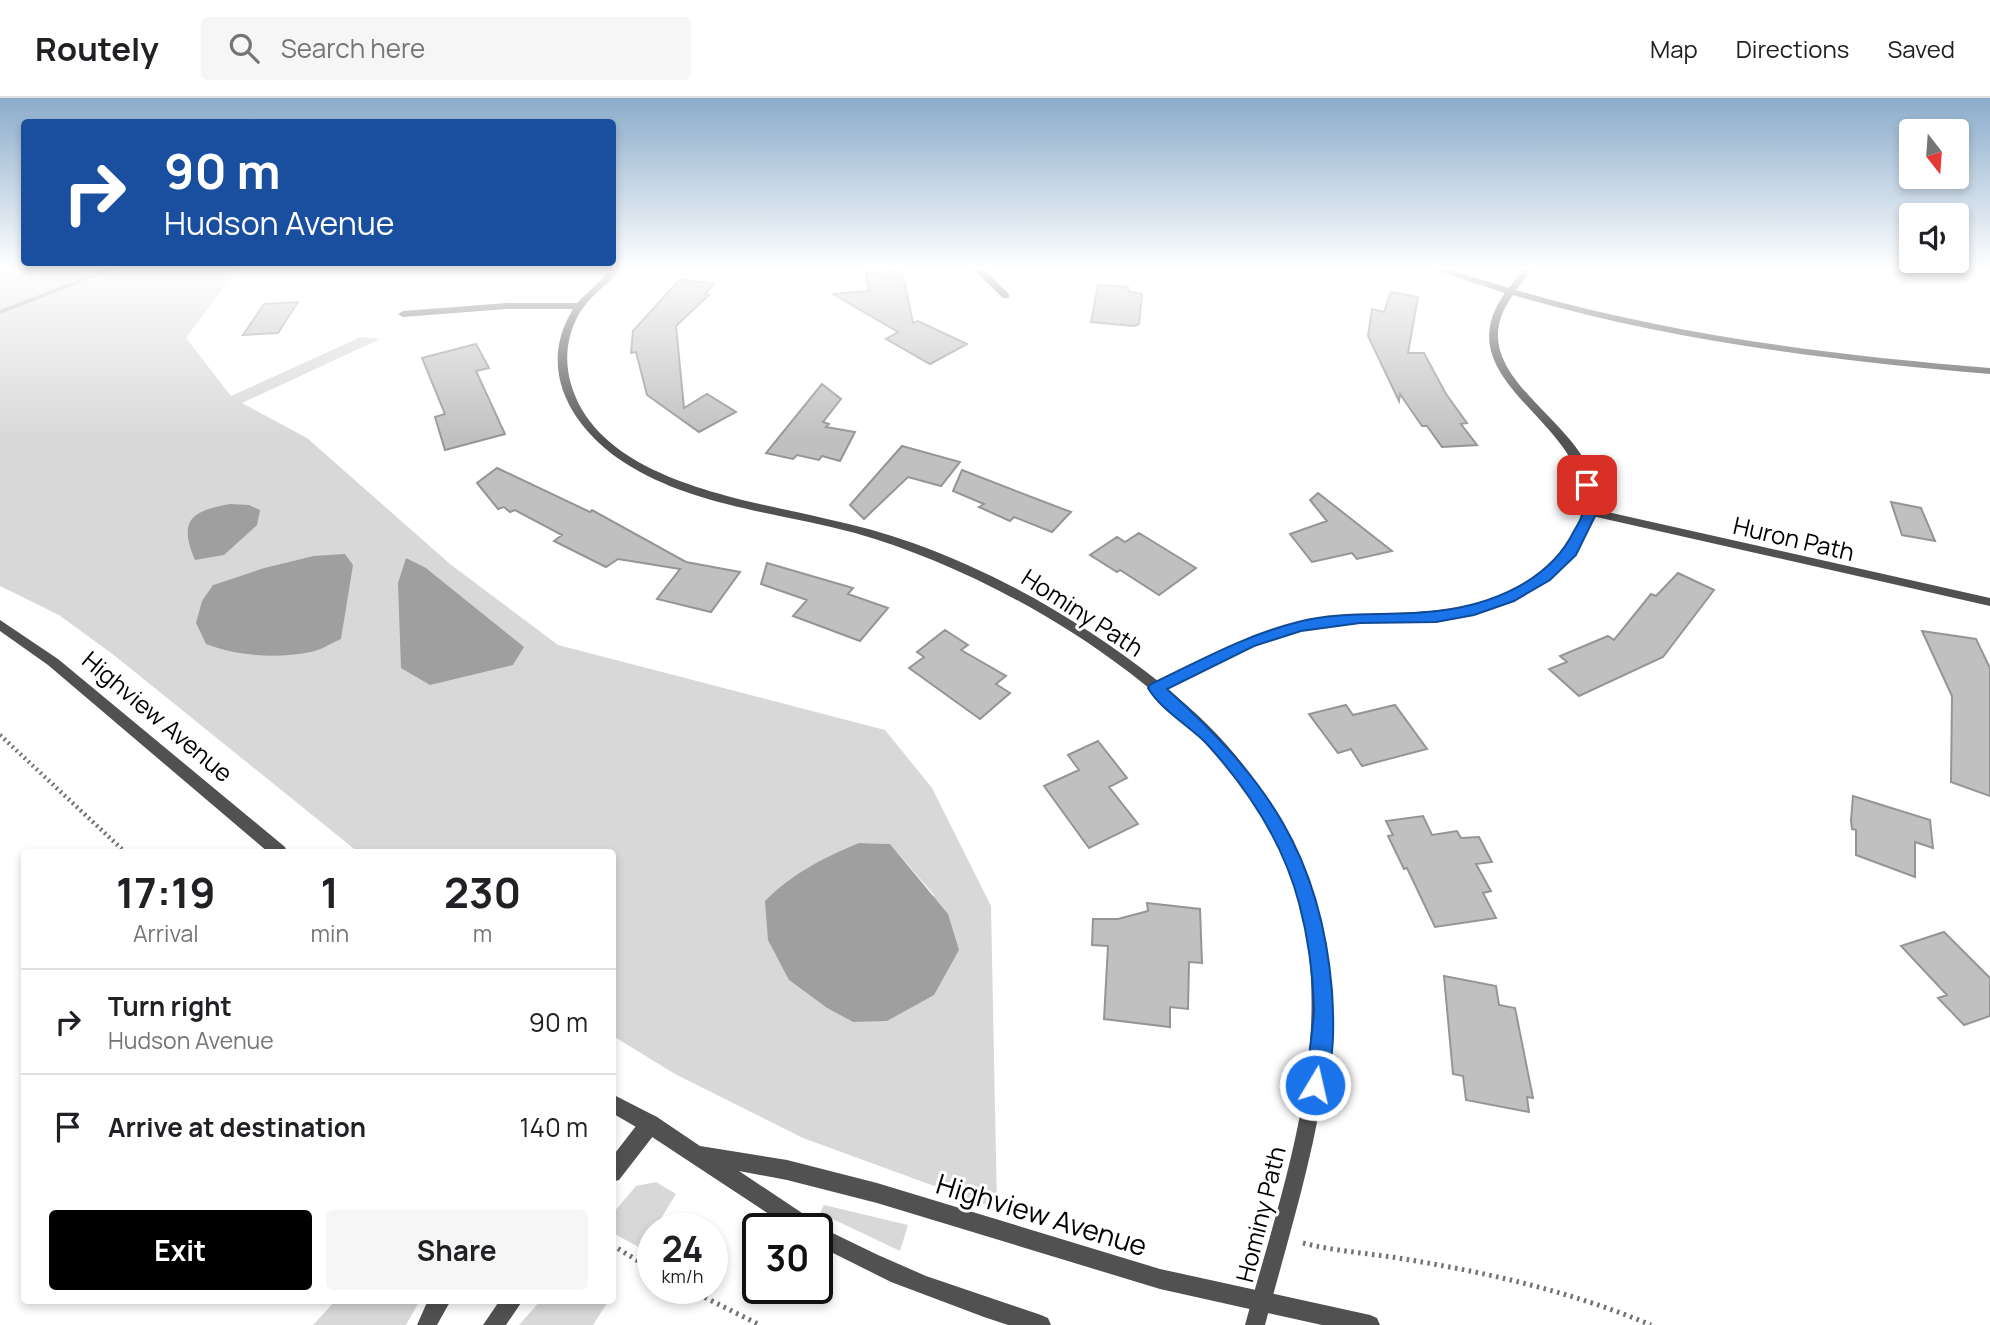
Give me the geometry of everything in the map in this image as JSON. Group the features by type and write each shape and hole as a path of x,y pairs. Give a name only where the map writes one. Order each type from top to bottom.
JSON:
{"street":[{"name":"Hominy Path","path":"573,324 562,352 568,397 587,426 601,440 631,461 668,480 712,497 863,531 962,568 1058,618 1108,651 1156,688 1210,737 1244,776 1270,814 1291,855 1308,901 1320,956 1324,1009 1320,1064 1255,1325"},
{"path":"1156,688 1249,643 1290,629 1336,620 1436,617 1474,610 1509,598 1560,565 1577,543 1590,512 1587,485 1572,449 1560,432 1508,379 1492,340 1493,324"},
{"path":"1652,324 1715,337 1885,361 1990,371"},
{"name":"Huron Path","path":"1590,512 1990,602"},
{"name":"Highview Avenue","path":"0,625 53,662 275,849"},
{"name":"Highview Avenue","path":"616,1105 650,1124 785,1213"},
{"path":"616,1169 650,1124"},
{"name":"Highview Avenue","path":"698,1155 787,1170 877,1193 1160,1279 1370,1325"},
{"path":"833,1244 850,1254 905,1277 1041,1325"},
{"path":"427,1325 439,1304"},
{"path":"493,1325 510,1304"}],"path":[{"path":"0,735 122,849"},
{"path":"1279,1235 1332,1251 1396,1258 1549,1291 1630,1315 1651,1325"},
{"path":"616,1247 637,1260"},
{"path":"719,1304 761,1325"}],"shaded area":[{"path":"0,324 196,324 186,338 231,396 361,337 380,339 242,403 307,438 450,564 558,645 885,730 932,788 991,906 997,1209 803,1138 675,1074 616,1038 616,849 354,849 115,656 59,615 0,586","holes":["313,556 346,603 341,639 213,585 264,568","426,568 523,647 513,665","859,843 890,844 934,895 853,1022 827,1008 789,980"]},
{"path":"230,504 249,505 260,510 257,525 224,555 195,560 188,535 192,520 206,510"},
{"path":"345,554 353,565 341,639 314,651 271,656 244,654 206,644 196,623 202,601 213,585 264,568 313,556"},
{"path":"406,558 426,568 524,647 513,665 430,685 401,668 398,583"},
{"path":"859,843 890,844 948,914 959,950 934,995 887,1021 853,1022 827,1008 789,980 768,940 765,901 786,882 809,867"},
{"path":"656,1182 676,1194 664,1213 637,1213 637,1246 616,1235 616,1209 636,1186"},
{"path":"824,1205 908,1225 900,1251 833,1219 833,1213 820,1213"},
{"path":"332,1304 418,1304 406,1325 313,1325"},
{"path":"537,1304 606,1304 593,1325 519,1325"}],"building":[{"path":"250,324 284,324 278,333 243,335"},
{"path":"639,324 678,324 684,408 707,394 736,412 699,432 647,395 636,352 631,353 633,331"},
{"path":"885,324 925,324 967,344 930,364 886,339 898,332"},
{"path":"1370,324 1413,324 1408,353 1424,353 1446,394 1467,423 1461,424 1477,445 1442,447 1427,426 1422,426 1400,394 1399,401 1368,336"},
{"path":"476,344 489,368 476,371 505,434 445,450 435,417 445,414 422,358"},
{"path":"822,384 841,399 823,422 829,424 826,427 855,432 840,461 822,456 819,460 797,455 793,459 766,453"},
{"path":"902,446 960,462 941,486 908,477 864,519 850,505"},
{"path":"497,468 590,512 592,510 686,562 740,572 711,612 657,599 680,569 618,559 606,567 554,541 562,535 515,510 510,512 504,507 498,509 477,483"},
{"path":"962,470 1071,512 1052,532 1014,517 1010,521 979,507 984,504 953,491"},
{"path":"1318,493 1392,551 1357,559 1352,553 1312,562 1290,534 1327,521 1310,500"},
{"path":"1891,502 1921,508 1935,541 1902,535"},
{"path":"1139,533 1196,568 1159,595 1090,555 1117,537 1125,542"},
{"path":"767,563 853,588 848,594 888,608 860,641 793,616 807,600 761,584"},
{"path":"1678,573 1714,590 1663,657 1579,696 1549,669 1567,662 1560,656 1608,636 1614,640 1651,594 1656,596"},
{"path":"945,630 968,645 961,650 1006,676 996,684 1010,693 980,719 909,668 924,657 917,652"},
{"path":"1922,631 1976,639 1990,668 1990,796 1951,782 1952,696"},
{"path":"1346,705 1353,715 1395,705 1427,749 1362,766 1351,749 1338,753 1309,714"},
{"path":"1098,741 1127,778 1109,787 1138,824 1089,848 1044,786 1079,770 1068,755"},
{"path":"1853,796 1930,820 1933,848 1915,842 1915,877 1856,855 1856,830 1852,829 1851,820"},
{"path":"1423,816 1432,835 1457,831 1461,838 1479,837 1492,862 1476,864 1491,891 1483,893 1496,918 1435,927 1407,868 1404,869 1388,836 1393,835 1386,821"},
{"path":"1147,903 1200,909 1202,963 1189,962 1188,1009 1170,1007 1170,1027 1104,1019 1108,946 1092,945 1093,919 1118,919 1148,911"},
{"path":"1944,932 1990,978 1990,1016 1964,1025 1938,998 1947,995 1901,946"},
{"path":"1444,976 1496,986 1499,1005 1515,1008 1533,1098 1527,1097 1529,1112 1466,1100 1463,1076 1453,1074"}],"route":[{"path":"1315,1085 1320,1064 1324,1009 1320,956 1308,901 1291,855 1270,814 1244,776 1210,737 1156,688 1249,643 1301,626 1360,618 1436,617 1474,610 1520,593 1560,565 1571,552 1590,512 1587,485"}]}
